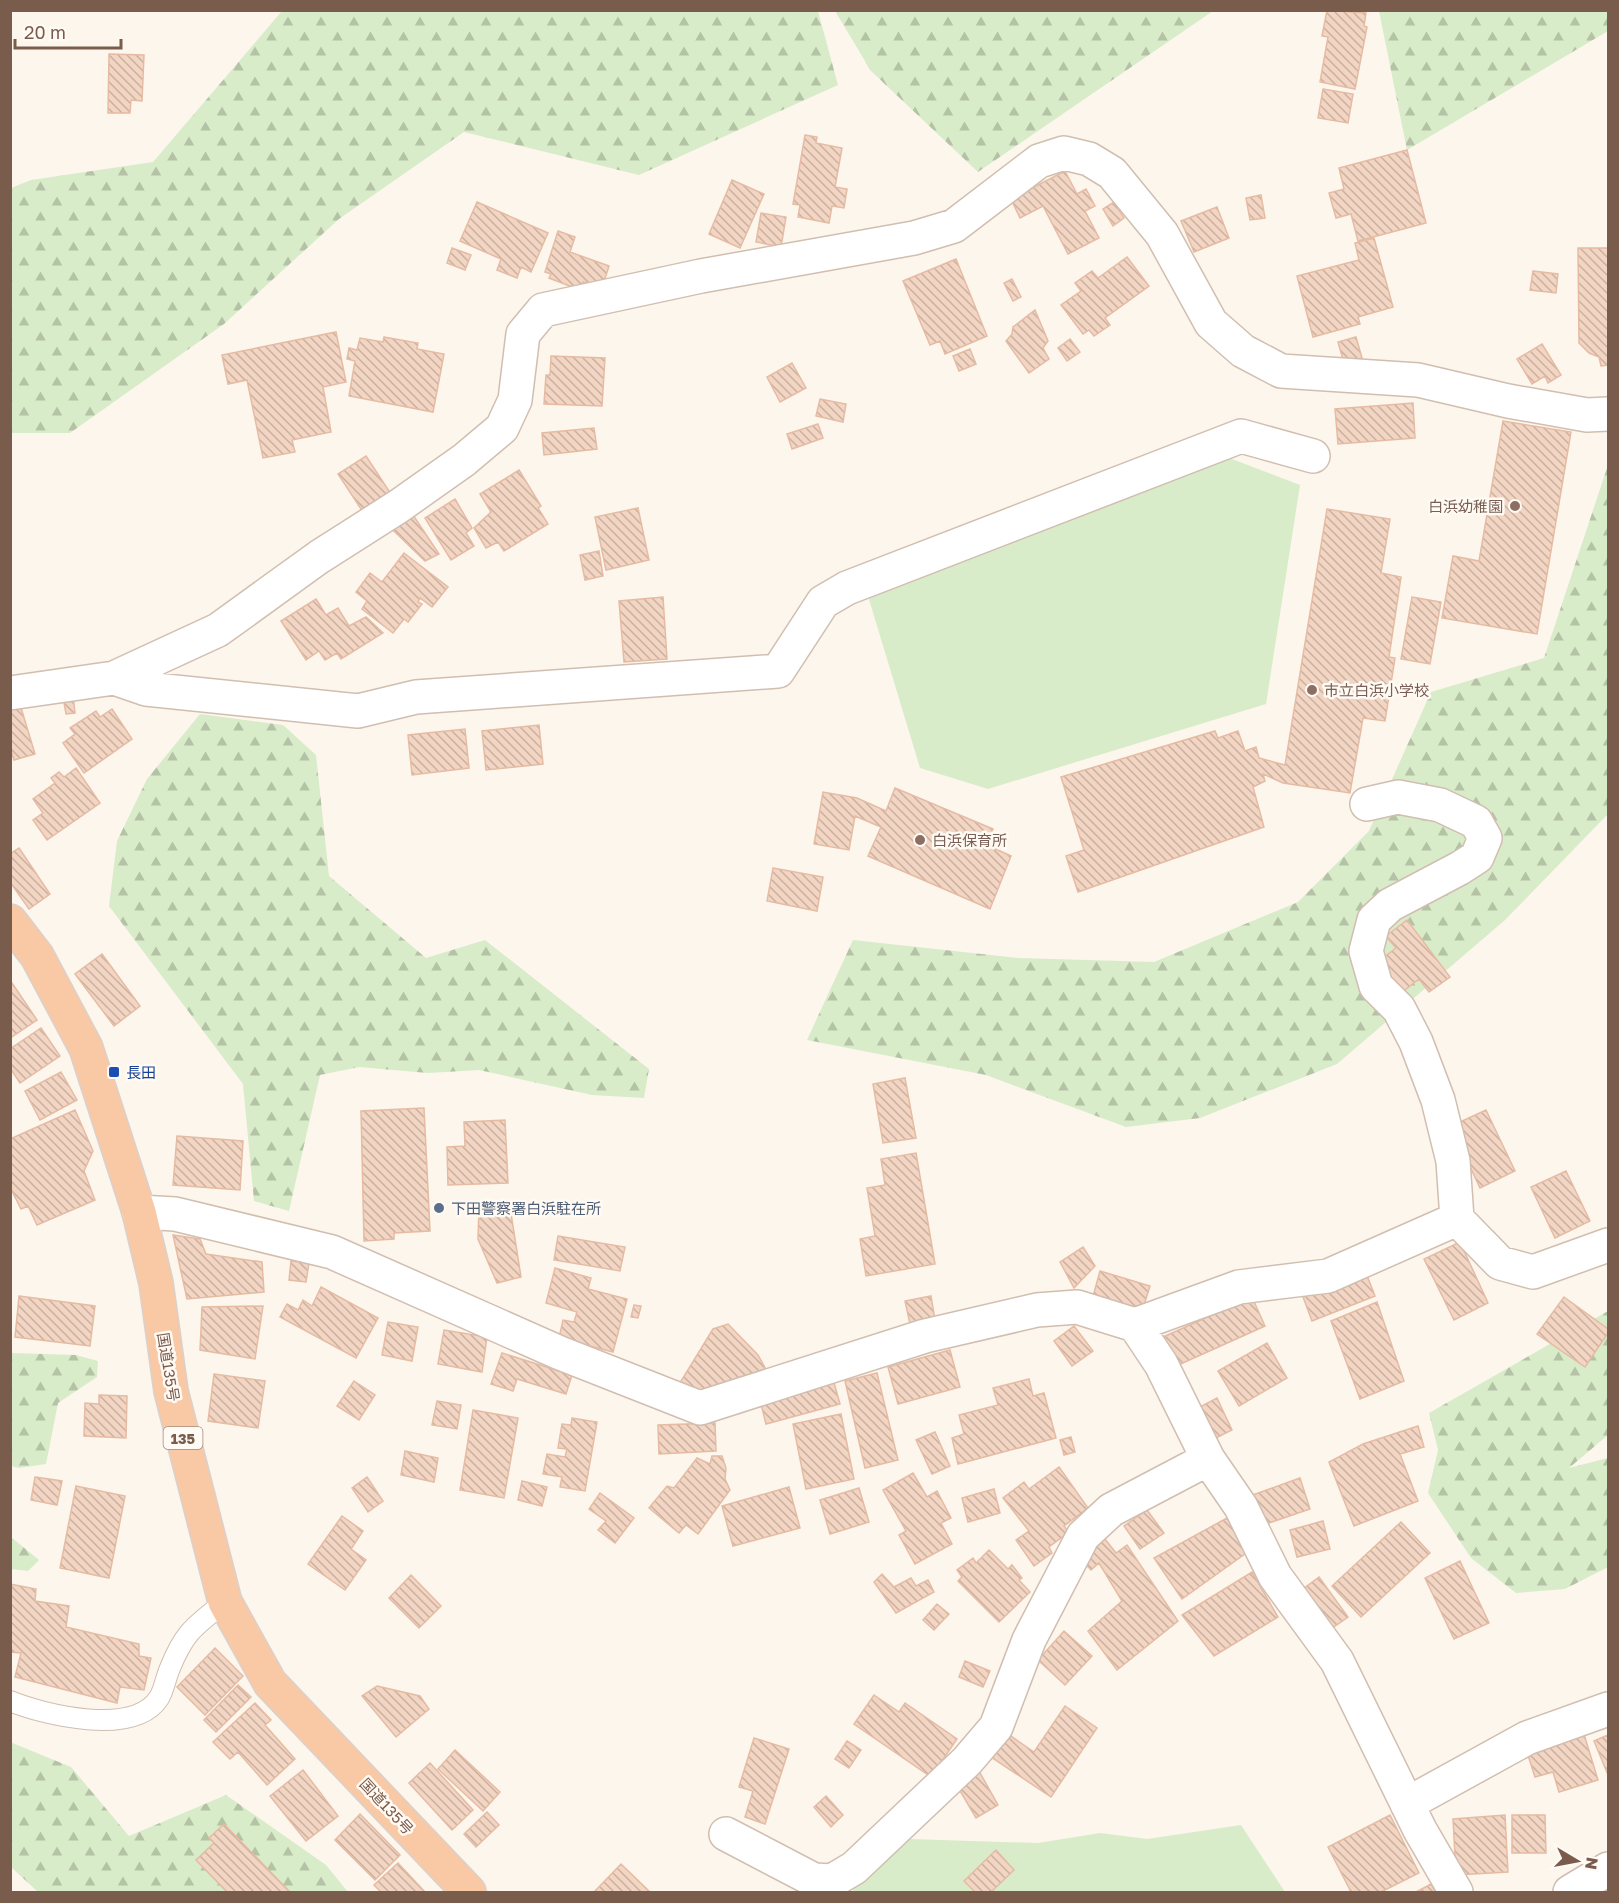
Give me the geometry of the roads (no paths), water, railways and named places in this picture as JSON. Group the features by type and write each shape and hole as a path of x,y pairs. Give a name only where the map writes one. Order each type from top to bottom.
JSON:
{"highway":[{"name":"国道135号","path":"10,921 37,956 86,1048 139,1212 156,1283 171,1391 225,1602 270,1683 469,1893"}],"street":[{"path":"10,693 114,678 218,630 319,556 399,506 464,460 502,428 515,400 524,334 543,310 701,276 914,238 954,226 1039,161 1064,153 1089,159 1112,174 1162,234 1211,323 1243,351 1281,371 1418,380 1519,404 1587,416 1608,414"},
{"path":"114,678 146,689 358,711 416,697 778,670 823,602 858,584 1242,436 1313,456"},
{"path":"1367,804 1398,797 1440,805 1476,822 1485,838 1477,857 1390,905 1382,912 1374,920 1366,951 1376,986 1400,1010 1416,1042 1438,1100 1453,1161 1456,1219 1500,1263 1533,1272 1608,1245"},
{"path":"139,1212 175,1214 332,1252 560,1353 700,1407 925,1336 1036,1310 1077,1306 1135,1325 1161,1364 1208,1459 1240,1507 1275,1576 1337,1661 1407,1804 1456,1893"},
{"path":"1135,1325 1239,1287 1328,1276 1456,1219"},
{"path":"726,1834 814,1880 832,1881 854,1868 967,1761 996,1727 1029,1640 1083,1536 1111,1510 1208,1459"},
{"path":"1407,1804 1527,1738 1608,1709"},
{"path":"1570,1893 1608,1869"}],"lane":[{"path":"10,1701 38,1712 82,1720 143,1713 159,1698 167,1674 188,1632 225,1602"},
{"path":"10,1716 38,1712"}],"place":[{"name":"白浜幼稚園","path":"1515,506"},
{"name":"市立白浜小学校","path":"1312,690"},
{"name":"白浜保育所","path":"920,840"},
{"name":"長田","path":"114,1072"},
{"name":"下田警察署白浜駐在所","path":"439,1208"}]}
